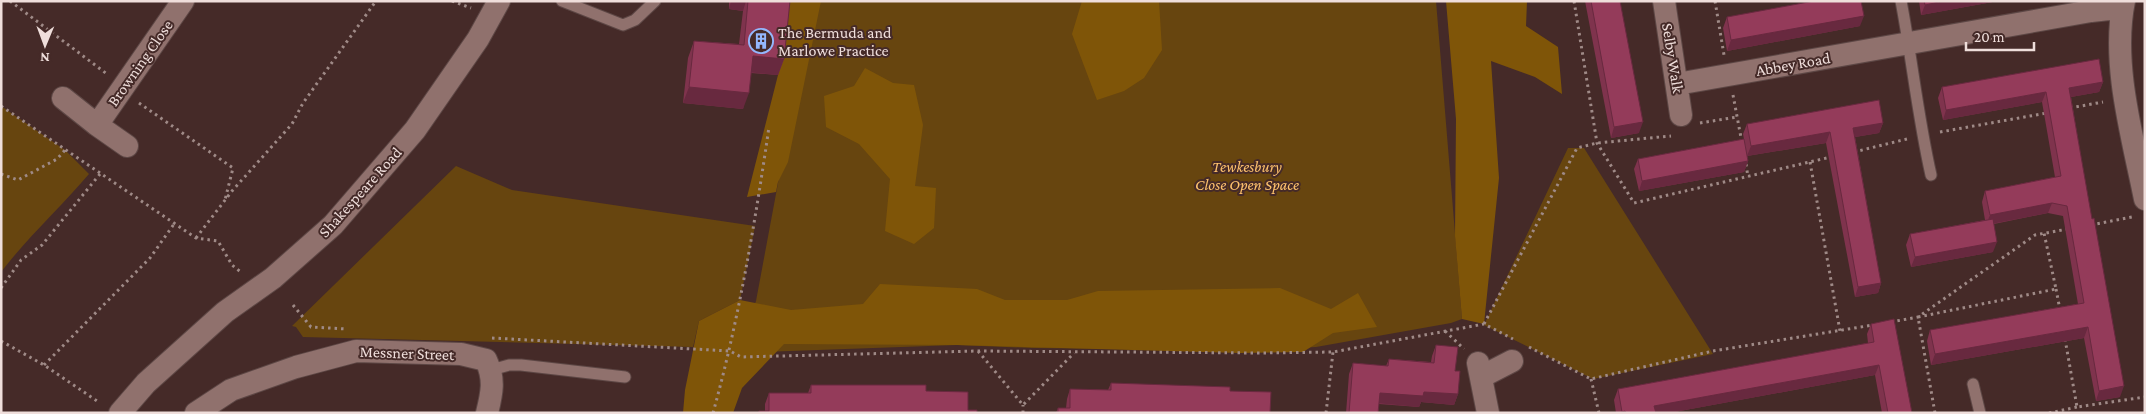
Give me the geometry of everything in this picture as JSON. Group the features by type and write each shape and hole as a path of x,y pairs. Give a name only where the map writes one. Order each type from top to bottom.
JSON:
{"street":[{"name":"Browning Close","path":"97,125 183,1"},
{"name":"Shakespeare Road","path":"112,410 146,383 224,312 274,278 333,225 415,130 478,39 499,1"},
{"name":"Selby Walk","path":"1664,1 1682,120"},
{"name":"Abbey Road","path":"1677,84 2123,6 2120,42 2122,72 2139,138 2141,208"},
{"path":"64,98 127,146"},
{"path":"1488,413 1480,370 1518,349"},
{"name":"Messner Street","path":"196,413 231,390 296,367 356,350 477,356 486,360 491,370"},
{"path":"487,413 493,390 491,370"}],"lane":[{"path":"562,1 623,25 635,20 655,1"},
{"path":"1901,1 1922,136 1931,175"},
{"path":"491,370 509,365 521,365 625,377"},
{"path":"1973,384 1980,413"}],"path":[{"path":"196,238 232,191 292,124 303,103 376,1"},
{"path":"452,1 472,8"},
{"path":"1574,1 1597,143 1634,203 1838,155"},
{"path":"2066,109 2104,102"},
{"path":"1,106 196,238 218,241 232,265 241,273 250,272"},
{"path":"1847,153 1922,136 2056,111"},
{"path":"1484,324 1577,148 1597,143 1683,135 1682,120 1737,117"},
{"path":"713,413 730,351 755,229 768,127"},
{"path":"1,174 18,180 57,159 65,150"},
{"path":"1810,162 1840,331"},
{"path":"1,288 21,260 42,245 100,174"},
{"path":"2088,225 2141,208"},
{"path":"44,365 150,258 174,224"},
{"path":"1918,317 2035,234 2071,228"},
{"path":"2044,233 2061,315"},
{"path":"1889,322 2056,289"},
{"path":"293,306 311,327 349,329"},
{"path":"1918,317 1935,413"},
{"path":"484,337 730,351 741,357 977,351 1333,352 1484,324 1518,349 1592,379 1714,351 1879,324"},
{"path":"2064,334 2077,407"},
{"path":"1,341 44,365 112,410"},
{"path":"977,351 1023,405 1023,413"},
{"path":"1023,405 1074,352"},
{"path":"1326,413 1333,352"},
{"path":"1592,379 1599,413"},
{"path":"2049,413 2145,397"}],"green space":[{"name":"Tewkesbury Close Open Space","path":"812,1 1436,1 1462,319 1451,323 1316,347 1258,350 1032,348 957,345 737,353 756,301"},
{"path":"1,106 65,150 89,174 1,272"},
{"path":"1568,148 1584,148 1713,354 1593,379 1484,325"},
{"path":"456,166 512,190 755,226 740,300 699,321 693,347 303,337 296,327 292,326"}],"shaded area":[{"path":"786,1 821,1 788,162 778,182 776,192 747,197 778,75"},
{"path":"1082,1 1159,1 1162,50 1144,78 1124,91 1097,100 1072,34"},
{"path":"1446,1 1527,1 1526,26 1558,47 1562,94 1535,77 1491,61 1499,178 1484,324 1462,319 1455,236 1456,119"},
{"path":"865,68 893,83 914,85 923,125 915,186 936,188 934,228 914,244 885,231 890,179 859,144 826,127 824,96 854,86"},
{"path":"880,284 977,289 1005,300 1067,300 1098,291 1280,288 1331,309 1358,293 1377,327 1333,333 1303,352 1240,353 957,345 784,344 742,388 733,413 683,413 685,390 699,321 740,300 791,310 863,304"}],"building":[{"path":"748,1 790,1 784,59 753,56 749,93 689,87 694,41 744,45"},
{"path":"1591,1 1620,1 1643,122 1614,127"},
{"path":"1814,1 1861,1 1864,16 1731,40 1727,17"},
{"path":"1924,1 1944,1 1925,5"},
{"path":"2099,59 2103,82 2069,88 2124,386 2099,391 2088,327 1935,354 1930,330 2084,303 2067,206 2052,203 1990,215 1985,191 2061,176 2046,92 1946,110 1942,87"},
{"path":"1879,100 1883,123 1853,128 1881,283 1858,287 1830,132 1751,146 1747,124"},
{"path":"1744,139 1748,161 1642,181 1638,159"},
{"path":"1993,219 1997,242 1915,257 1910,234"},
{"path":"1894,319 1912,413 1888,413 1879,365 1654,406 1656,413 1622,412 1618,389 1874,342 1871,324"},
{"path":"1436,345 1458,347 1455,371 1460,371 1458,394 1424,392 1423,396 1380,393 1378,413 1349,413 1353,363 1388,366 1389,359 1434,363"},
{"path":"1111,383 1230,387 1230,391 1271,392 1270,413 1058,413 1058,408 1070,408 1070,389 1111,390"},
{"path":"811,385 926,385 926,391 968,392 968,410 977,410 977,413 759,413 759,411 769,411 769,393 811,393"}],"place":[{"name":"The Bermuda and Marlowe Practice","path":"761,41"}]}
